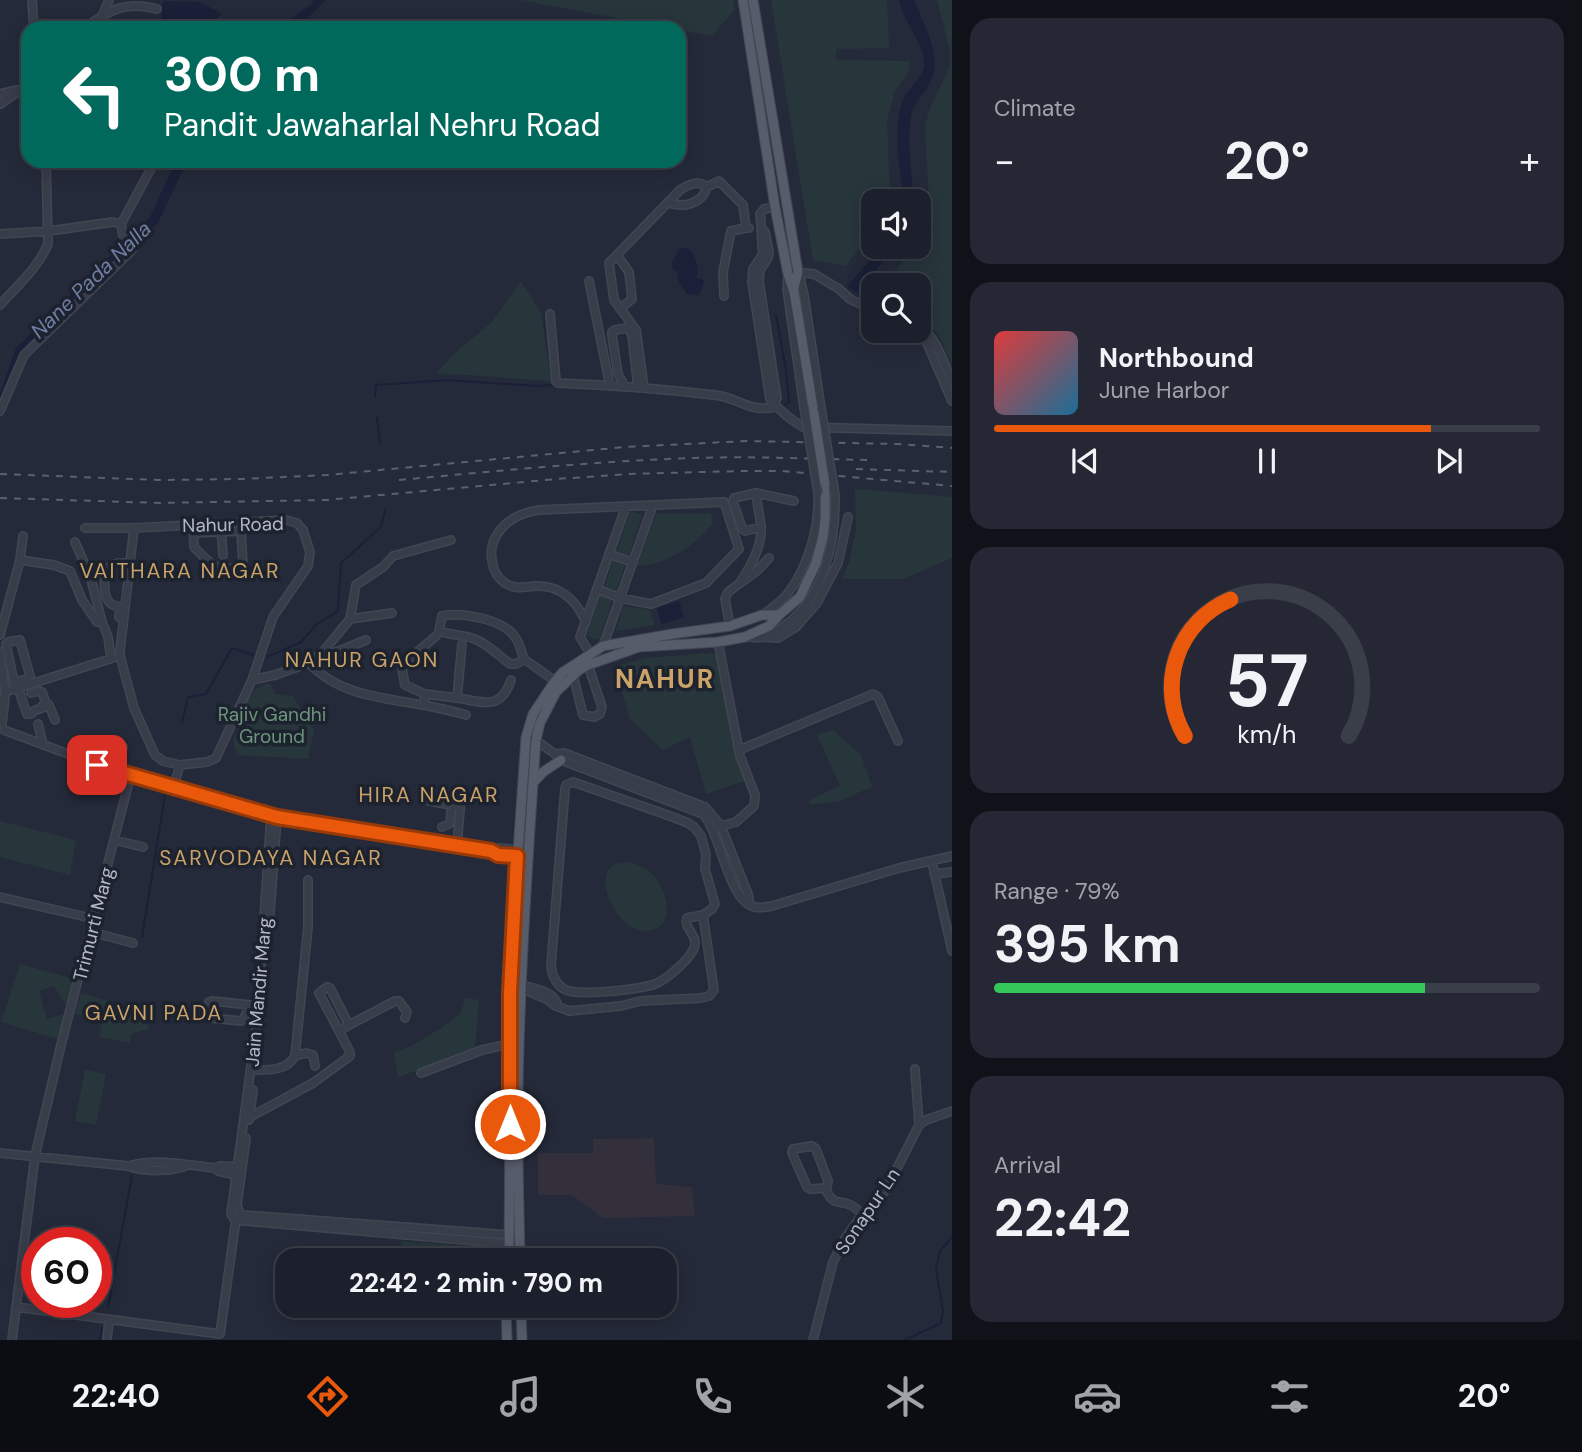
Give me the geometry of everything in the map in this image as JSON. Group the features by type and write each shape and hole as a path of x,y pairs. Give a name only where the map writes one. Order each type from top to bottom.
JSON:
{"main road":[{"path":"743,0 775,206 791,272"},
{"path":"514,1099 533,783 531,738 556,692 588,665 639,647 719,642 745,637 769,626 800,597 816,563 823,537 825,484 818,411 791,272 753,0"},
{"path":"517,1248 514,1099 510,1044 511,951 533,714 563,672 603,646 730,626 762,615 779,615"},
{"path":"533,783 558,757"},
{"path":"513,1248 515,1240"},
{"path":"506,1318 507,1340"},
{"path":"521,1318 522,1340"}],"street":[{"path":"32,0 34,21"},
{"path":"103,14 109,0"},
{"path":"94,21 103,14 132,5 157,9"},
{"path":"0,94 19,90"},
{"path":"0,104 19,90"},
{"path":"0,305 34,268 48,244 46,168"},
{"path":"0,411 24,355 132,250 122,236 121,224 151,168"},
{"path":"669,203 679,206 701,199 707,187 719,181 743,205 748,228"},
{"path":"640,386 636,330 614,300 609,263 672,197 695,183 702,183 707,187"},
{"path":"775,206 761,211 765,258 757,269 756,282 770,399 786,416 803,427 952,431"},
{"path":"0,234 49,231 113,222 121,224"},
{"path":"724,296 723,272 731,231 754,224 762,226"},
{"path":"617,255 629,272 632,299 621,309"},
{"path":"791,272 814,274 861,304"},
{"path":"589,281 610,386"},
{"path":"550,314 558,383 640,386 718,395 754,409 767,409 775,405"},
{"path":"762,615 783,599 798,577 816,530 819,508 804,407 798,314"},
{"path":"624,385 616,366 612,332 627,328 632,335 640,386"},
{"path":"931,336 952,382"},
{"path":"927,343 952,401"},
{"path":"765,637 791,621 804,609 828,559 833,537 835,495 818,411"},
{"path":"739,584 760,542 761,527 755,493"},
{"path":"761,527 745,531 742,528 734,498 755,493 794,500"},
{"path":"586,622 574,602 555,589 540,586 515,588 498,577 493,569 491,554 498,531 523,514 539,510 724,502 739,549 706,583 651,604 620,598 597,589"},
{"path":"603,646 653,505"},
{"path":"591,655 580,637 626,506"},
{"path":"745,637 778,638 796,626 817,603 838,563 848,517"},
{"name":"Nahur Road","path":"85,528 221,528 286,520 296,523 303,530 310,552 308,566 273,617 252,680 216,758 207,762 180,765"},
{"path":"121,617 134,528"},
{"path":"193,529 195,549 215,566 224,569 243,565 241,531 221,528 223,555"},
{"path":"0,635 20,560 23,536"},
{"path":"252,680 309,663 323,652 350,619 356,585 393,556 451,540"},
{"path":"75,542 108,637 111,659"},
{"path":"610,554 632,562"},
{"path":"730,626 725,599 728,592 758,570 768,558"},
{"path":"20,560 54,565 70,571 82,600 97,622 102,622"},
{"path":"130,564 110,566 104,582 109,602 120,607 120,656 134,708 155,755 163,761 180,765 173,787"},
{"path":"350,619 392,613"},
{"path":"524,659 510,664 491,648 473,639 439,631 442,616 470,616 505,626 516,638 524,659 555,681"},
{"path":"436,636 409,659 402,670 405,685 425,694 493,703 503,697 512,680"},
{"path":"3,697 17,686 29,679 30,676 20,640 6,644 17,686 27,714 50,706 55,720"},
{"path":"317,657 366,640"},
{"path":"712,828 736,822 754,806 755,795 739,750 719,642"},
{"path":"457,698 462,645"},
{"path":"0,652 3,697 1,730 92,763 274,816 493,851 498,855 528,854"},
{"path":"17,686 120,656"},
{"path":"309,663 331,681 367,696 466,715"},
{"path":"573,676 583,715 594,717 600,714 602,707 588,665"},
{"path":"17,686 29,709 46,704 40,691 31,693"},
{"path":"424,705 425,694"},
{"path":"739,750 873,694 878,697 898,741"},
{"path":"38,724 43,745"},
{"path":"531,738 558,757 695,807 705,807 721,826 750,904"},
{"path":"116,770 123,747"},
{"name":"Trimurti Marg","path":"12,1340 34,1156 131,774"},
{"path":"573,782 660,812 694,827 701,836 706,855 705,869 715,901 712,909 703,915 686,920 686,925 695,939 692,952 671,974 656,984 602,992 565,990 551,973 551,966 566,785 573,782"},
{"path":"457,845 454,823 456,806 461,797"},
{"path":"425,800 456,806"},
{"path":"695,807 708,820 736,889 743,899 754,907 772,906 899,868 952,856"},
{"name":"Jain Mandir Marg","path":"235,1198 261,1006 274,816"},
{"path":"442,827 454,823"},
{"path":"114,840 143,846"},
{"path":"708,850 713,851 728,843"},
{"path":"932,862 952,951"},
{"path":"934,874 952,872"},
{"path":"253,1076 282,1068 295,1056 308,927 307,880"},
{"path":"0,897 95,919"},
{"path":"521,986 569,1011 621,1006 640,1001 709,996 713,993 714,985 703,915"},
{"path":"91,932 133,943"},
{"path":"247,1122 313,1083 348,1058 350,1052 319,993 321,990 330,988 349,1025"},
{"path":"249,1005 241,1021 210,1018 208,1013 209,1002 212,1001 261,1006"},
{"path":"339,1031 395,1001 399,1001 407,1012 405,1018"},
{"path":"421,1073 482,1049 510,1044"},
{"path":"295,1056 313,1055 315,1066"},
{"path":"915,1069 919,1125"},
{"path":"919,1125 952,1111"},
{"name":"Sonapur Ln","path":"813,1340 833,1262 844,1240 887,1188 919,1125"},
{"path":"812,1146 816,1149 828,1181 825,1188 811,1189 805,1185 792,1153 793,1149 812,1146"},
{"path":"0,1153 128,1166 137,1163 157,1166 178,1163 216,1168 218,1171 239,1171"},
{"path":"825,1188 836,1202 852,1205 863,1215"},
{"path":"235,1198 239,1212 243,1215 286,1222"},
{"path":"235,1198 231,1214 235,1220"},
{"path":"107,1340 110,1318 220,1334 235,1220 239,1212"},
{"path":"235,1220 515,1240"},
{"path":"16,1307 21,1308"}],"shaded area":[{"path":"654,1138 656,1184 692,1187 695,1216 603,1218 572,1195 538,1195 538,1153 593,1153 593,1139"}],"green space":[{"path":"521,0 733,0 735,9 712,36 686,31 686,21 632,21"},
{"path":"771,0 887,0 889,48 836,49 836,60 909,61 909,71 895,91 887,120 890,189 861,189 861,247 846,266 813,260"},
{"path":"937,0 952,0 952,366 931,327 931,273 894,273 905,259 931,259 931,189 928,189 925,125 949,68 950,51"},
{"path":"521,281 541,313 551,381 437,373 456,352 492,322"},
{"path":"855,489 952,497 952,558 903,579 842,579 849,563 856,530"},
{"path":"630,511 642,515 629,555 617,551"},
{"path":"711,513 713,524 688,547 659,562 637,566 656,514"},
{"path":"613,561 625,565 616,591 604,587"},
{"path":"600,595 612,600 599,640 587,636"},
{"path":"623,606 650,610 654,625 616,631"},
{"path":"710,653 718,656 747,780 706,794 690,737 663,750 630,719 615,667 644,658"},
{"name":"Rajiv Gandhi Ground","path":"270,684 275,694 293,696 314,731 308,759 237,755 233,741 247,701 255,690"},
{"path":"833,730 861,755 872,787 839,801 810,805 809,800 840,786 817,735"},
{"path":"0,821 76,840 70,875 0,857"},
{"path":"629,862 649,871 660,886 667,906 663,923 657,928 646,931 635,929 616,912 610,901 606,878 610,869 618,863"},
{"path":"20,964 74,979 66,1005 54,986 39,991 47,1019 65,1014 58,1039 1,1022"},
{"path":"81,993 141,1011 149,1029 131,1034 130,1043 99,1037 102,1020 75,1014"},
{"path":"465,998 479,1000 473,1051 398,1077 394,1053 440,1029 461,1013"},
{"path":"85,1070 106,1074 96,1125 75,1121"},
{"path":"401,1241 485,1248 401,1248"}],"water":[{"path":"313,0 326,0 304,21 287,21 312,4"},
{"path":"899,0 914,0 931,41 935,62 930,82 911,115 909,147 913,189 902,189 898,152 899,116 907,93 923,71 924,58"},
{"path":"163,1 200,2 222,14 214,21 161,21"},
{"name":"Nane Pada Nalla","path":"173,168 184,168 158,223 25,349 0,406 0,394 16,348 150,217"},
{"path":"681,248 690,249 698,267 696,278 704,282 699,295 687,294 672,266"},
{"path":"871,259 886,259 874,273 861,273 860,294 848,288"},
{"path":"679,601 684,617 661,624 657,608"}],"waterway":[{"path":"776,315 786,370 789,402 785,405"},
{"path":"375,397 376,385 447,380 551,385"},
{"path":"377,418 380,443"},
{"path":"267,657 301,642 317,624 338,611 341,563 381,527 385,510"},
{"path":"182,722 188,697 206,694 232,648 253,655"},
{"path":"169,782 174,767"},
{"path":"142,937 165,795"},
{"path":"112,1285 132,1176"},
{"path":"905,1340 941,1323 943,1311 936,1269 940,1251 952,1237"},
{"path":"99,1340 104,1325"}],"railway":[{"path":"0,474 160,480 241,479 327,475 625,447 747,441 897,444 952,448"},
{"path":"399,480 658,459 739,457 870,460"},
{"path":"856,469 952,472"},
{"path":"0,498 161,503 326,500 628,474 741,471 782,471 952,486"}],"district":[{"name":"VAITHARA NAGAR","path":"180,571"},
{"name":"NAHUR GAON","path":"362,660"},
{"name":"NAHUR","path":"665,679"},
{"name":"HIRA NAGAR","path":"429,795"},
{"name":"SARVODAYA NAGAR","path":"271,858"},
{"name":"GAVNI PADA","path":"154,1013"}],"route":[{"path":"97,765 277,817 517,856 511,951 510,1124"}]}
